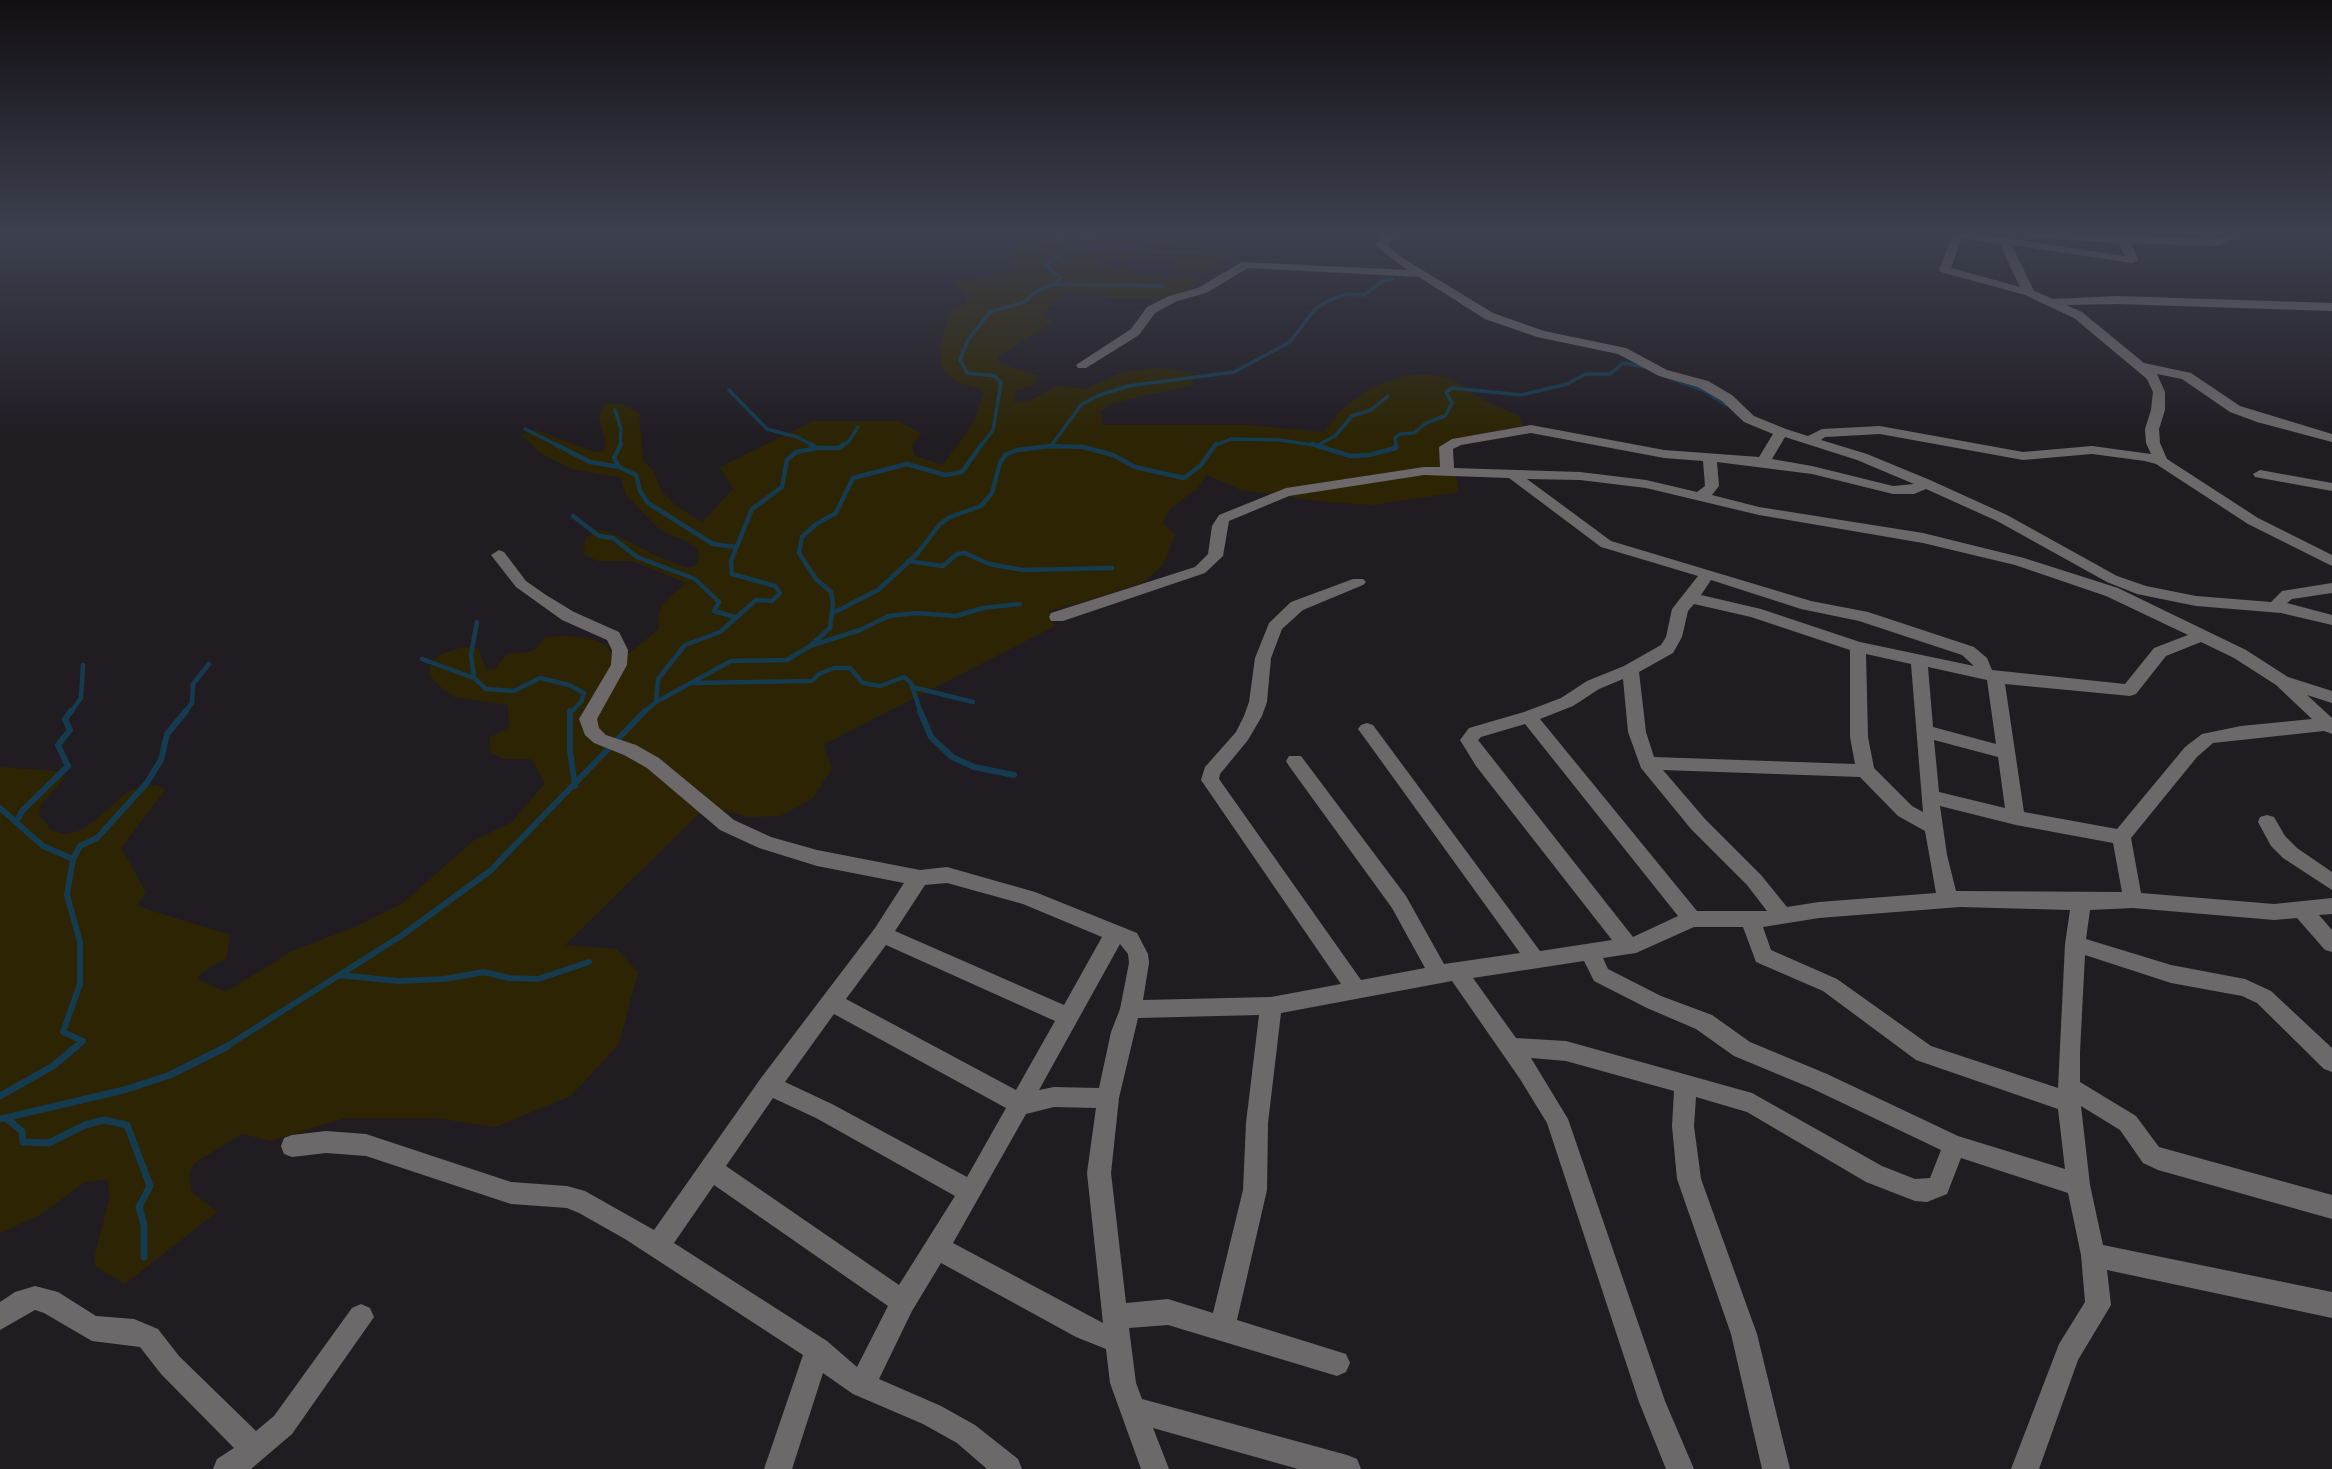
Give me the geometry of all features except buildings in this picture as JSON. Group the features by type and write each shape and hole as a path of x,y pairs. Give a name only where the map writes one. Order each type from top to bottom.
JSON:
{"street":[{"path":"1082,365 1135,332 1151,310 1166,303"},
{"path":"1468,303 1498,321 1541,334 1622,351 1663,373 1703,384 1727,398 1744,416 1781,432 1811,440 1925,483 2002,518 2112,579 2143,590 2196,601 2281,608 2332,620"},
{"path":"2054,303 2078,315 2153,377 2159,392 2158,410 2152,429 2153,443 2161,461"},
{"path":"2196,303 2332,307"},
{"path":"2143,367 2186,376 2235,409 2262,419 2331,434"},
{"path":"1448,470 1446,447 1457,442 1531,429 1664,454 1763,462 1812,470 1893,490 1914,490 1925,483"},
{"path":"1811,440 1822,433 1880,430 2023,456 2092,450 2146,457 2161,461 2253,521 2332,561"},
{"path":"1763,462 1781,432"},
{"path":"1698,497 1708,492 1712,486 1709,457"},
{"path":"1057,617 1200,570 1215,556 1219,543 1219,526 1224,518 1286,492 1402,473 1448,470 1621,481 1759,510 1923,538 2000,556 2096,585 2240,654 2282,681 2330,726"},
{"path":"1511,473 1606,544 1801,603 1862,616 1968,650 1990,675 2016,818"},
{"path":"2260,474 2332,487"},
{"path":"499,555 521,584 540,598 568,616 613,636 620,650 619,665 588,719 591,731 600,739 630,750 653,763 727,825 766,843 817,858 920,878 947,875 988,886 1028,898 1130,939 1138,954 1139,976 1122,1032 1108,1098 1099,1173 1116,1329 1131,1409 1155,1469"},
{"path":"1628,946 1482,761 1469,740 1475,732 1529,717 1630,670 1667,649 1674,637 1680,609 1707,574"},
{"path":"2096,585 2112,579"},
{"path":"1356,989 1210,780 1211,772 1242,736 1253,716 1258,702 1263,658 1275,627 1284,615 1297,606 1358,582"},
{"path":"2281,608 2279,601 2288,595 2332,588"},
{"path":"1691,598 1755,612 1858,647 1990,675 2130,690 2160,652 2201,636"},
{"path":"1798,628 1801,603"},
{"path":"1930,639 1925,661 1925,731 1933,827 1948,900"},
{"path":"1858,647 1859,737 1865,771 1905,811 1933,827"},
{"path":"1630,670 1637,732 1647,763 1698,824 1754,880 1782,916"},
{"path":"2282,681 2332,697"},
{"path":"1529,717 1692,919"},
{"path":"2133,900 2122,837 2191,752 2208,738 2241,732 2330,726"},
{"path":"1367,729 1498,905 1535,961"},
{"path":"1925,731 2006,752"},
{"path":"1295,761 1448,973 1509,1046 1557,1119 1589,1221 1653,1402 1680,1469"},
{"path":"1647,763 1865,771"},
{"path":"1930,797 2016,818 2122,837"},
{"path":"2267,822 2278,841 2290,853 2332,882"},
{"path":"657,1248 768,1085 920,878"},
{"path":"1131,1009 1271,1006 1448,973 1628,946 1645,942 1692,919 1751,920 1890,903 1948,900 2133,900 2274,912 2332,906"},
{"path":"2025,1469 2068,1353 2098,1304 2093,1255 2078,1185 2068,1052 2075,944 2081,902"},
{"path":"2302,910 2332,944"},
{"path":"1751,920 1763,956 1830,985 1924,1053 2070,1095 2132,1126 2151,1155 2158,1158 2332,1207"},
{"path":"862,1385 903,1302 971,1192 1115,933"},
{"path":"881,934 1067,1016"},
{"path":"2075,944 2171,974 2245,988 2264,997 2332,1062"},
{"path":"1590,953 1601,975 1618,986 1704,1022 1742,1049 1819,1081 1954,1145 2078,1185"},
{"path":"830,1001 1020,1105 1054,1097 1108,1098"},
{"path":"1223,1326 1255,1190 1257,1122 1271,1006"},
{"path":"1509,1046 1566,1051 1767,1110 1874,1174 1915,1190 1927,1191 1939,1186 1954,1145"},
{"path":"1685,1084 1684,1126 1689,1179 1744,1334 1758,1381 1776,1469"},
{"path":"768,1085 824,1111 971,1192"},
{"path":"292,1146 326,1142 366,1144 429,1169 500,1190 567,1197 585,1203 818,1350 837,1369 862,1385 932,1415 966,1434 1008,1469"},
{"path":"711,1169 903,1302"},
{"path":"938,1248 1051,1310 1116,1329 1168,1312 1223,1326 1337,1363"},
{"path":"2093,1255 2332,1305"},
{"path":"0,1317 24,1301 34,1298 49,1301 92,1328 134,1332 149,1338 170,1365 232,1429 257,1449"},
{"path":"227,1469 257,1449 283,1425 361,1317"},
{"path":"778,1469 818,1350"},
{"path":"1131,1409 1347,1469"}],"sand":[{"path":"966,303 1053,303 1043,316 1053,322 998,357 998,362 1036,375 1038,379 1034,385 1016,390 1014,402 1029,401 1057,386 1085,389 1120,373 1153,368 1176,369 1193,374 1193,385 1113,403 1100,411 1103,425 1248,425 1324,432 1340,411 1370,388 1401,377 1423,374 1445,377 1458,383 1483,400 1519,416 1523,426 1453,439 1451,449 1459,492 1373,505 1326,502 1241,490 1207,475 1198,488 1171,508 1163,523 1175,535 1163,565 1145,581 1049,611 1055,626 823,745 832,769 812,799 781,816 748,817 707,806 565,945 617,949 638,972 619,1044 571,1096 495,1127 435,1118 345,1118 271,1141 242,1134 196,1162 189,1173 191,1191 217,1212 125,1284 95,1266 95,1254 110,1197 107,1179 85,1182 42,1214 0,1233 0,767 57,771 65,778 39,807 40,816 51,830 64,834 79,831 96,820 128,791 157,785 165,790 121,848 146,892 137,906 230,935 226,959 204,971 197,979 226,992 292,951 357,926 403,903 473,841 512,822 545,783 531,759 504,759 491,753 489,738 509,727 508,705 454,697 429,675 430,666 439,655 463,647 478,648 486,669 494,670 507,654 529,652 537,648 545,637 566,636 589,638 608,646 613,662 628,654 659,629 658,617 663,603 686,583 632,561 598,561 584,555 585,538 600,529 688,568 697,565 699,550 657,527 626,495 621,478 572,469 542,454 521,435 536,430 595,452 602,452 606,445 599,417 605,404 620,404 639,413 643,461 654,471 661,490 676,506 702,522 733,489 720,467 813,421 899,421 921,434 912,446 915,456 943,465 972,426 984,394 981,389 957,382 941,365 940,346 950,310"}],"waterway":[{"path":"981,446 993,430 1001,383 995,376 967,373 960,360 968,340 990,312 1022,303"},
{"path":"1051,446 1081,405 1097,396 1128,386 1234,372 1290,342 1315,309 1325,303"},
{"path":"1396,446 1395,438 1400,434 1414,433 1426,423 1445,416 1452,403 1446,392 1452,388 1521,395 1567,384 1586,374 1610,374 1623,363 1644,367"},
{"path":"1669,378 1703,390 1726,405"},
{"path":"729,390 767,429 797,437 814,446"},
{"path":"1318,445 1335,436 1352,416 1371,410 1388,396"},
{"path":"615,410 621,429 620,446"},
{"path":"842,446 849,441 858,427"},
{"path":"525,429 555,444"},
{"path":"1215,446 1231,439 1280,440 1317,446"},
{"path":"555,444 559,446"},
{"path":"555,444 590,462 619,467"},
{"path":"810,444 817,448"},
{"path":"817,448 839,448 844,444"},
{"path":"656,702 731,661 787,660 810,646 830,628 833,604 831,592 816,579 799,553 802,537 816,524 836,513 853,478 907,464 945,475 962,472 982,444"},
{"path":"1312,444 1317,446"},
{"path":"619,467 614,458 620,446"},
{"path":"909,561 940,524 950,517 981,506 992,493 1000,463 1005,455 1017,450 1050,446"},
{"path":"1050,446 1083,447 1113,455 1135,467 1184,478 1200,466 1215,446"},
{"path":"1317,446 1350,456 1369,455 1396,446"},
{"path":"656,702 658,679 685,645 720,632 756,600 772,601 780,593 775,586 732,574 731,561 752,509 782,487 787,460 796,452 817,448"},
{"path":"619,467 636,475 640,491 648,503 713,544 736,547"},
{"path":"573,516 599,536 613,538 637,557 695,579 719,602 714,611 735,617"},
{"path":"909,561 943,566 957,554 965,553 989,564 1023,570 1112,568"},
{"path":"833,613 878,590 909,561"},
{"path":"813,645 860,630 889,616 916,613 956,616 983,608 1020,604"},
{"path":"474,678 471,654 477,622"},
{"path":"422,659 474,678"},
{"path":"184,713 192,703 193,684 209,664"},
{"path":"70,713 81,698 83,665"},
{"path":"693,683 812,681 819,674 834,668 850,668 863,683 880,686 904,677 912,687"},
{"path":"474,678 486,689 514,691 540,678 569,685 584,693 581,702 570,713"},
{"path":"912,687 973,702"},
{"path":"912,687 921,713"},
{"path":"643,713 656,702"},
{"path":"17,821 22,811 68,766 58,745 70,730 65,719 71,711"},
{"path":"73,859 80,846 97,838 146,784 161,760 167,734 186,711"},
{"path":"920,711 931,737 952,757 974,767 1014,775"},
{"path":"570,713 570,751 575,784"},
{"path":"575,784 643,713"},
{"path":"339,975 401,936 490,871 575,784"},
{"path":"0,808 43,846 73,859"},
{"path":"73,859 67,895 80,942 80,984 63,1032 83,1041 75,1048"},
{"path":"339,975 398,981 444,979 484,972 509,978 538,979 589,962"},
{"path":"224,1048 339,975"},
{"path":"0,1096 53,1066 77,1046"},
{"path":"224,1048 228,1046"},
{"path":"0,1119 124,1090 170,1075 224,1048"},
{"path":"7,1119 22,1131 23,1142 49,1143 85,1125 104,1120 127,1125 150,1186 139,1207 144,1225 144,1257"}]}
